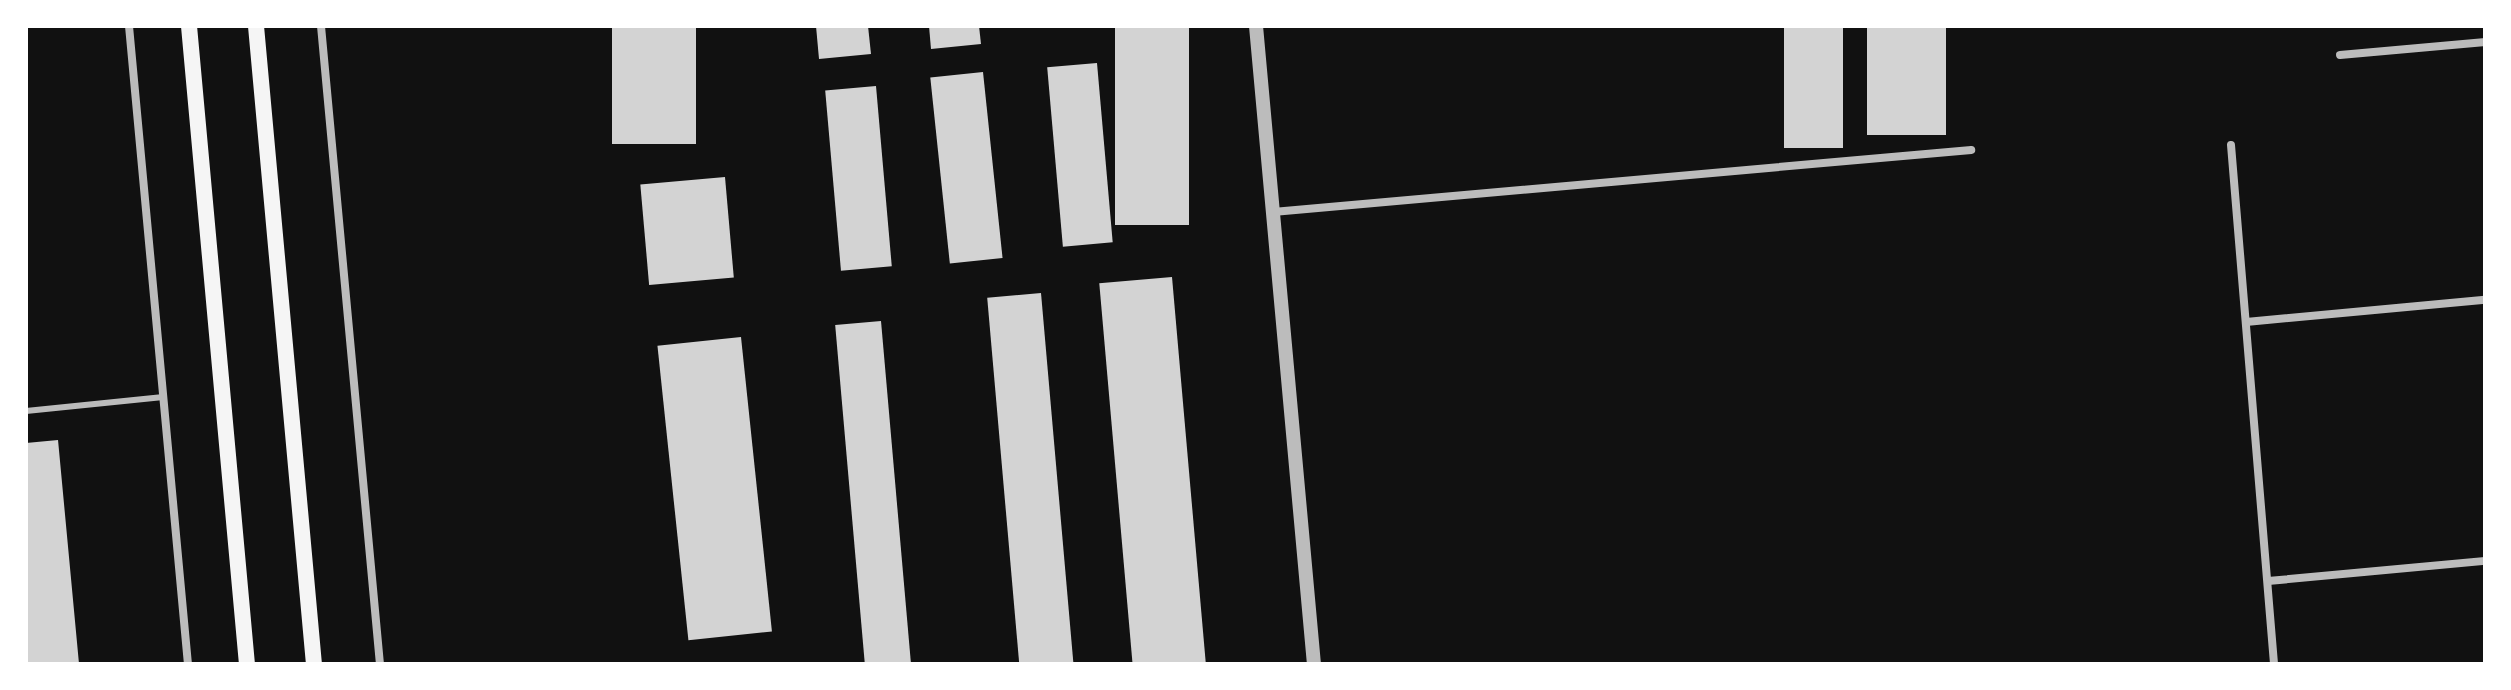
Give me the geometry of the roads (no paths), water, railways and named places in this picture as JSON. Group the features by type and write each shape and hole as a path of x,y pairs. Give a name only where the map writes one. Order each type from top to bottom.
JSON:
{"main road":[{"path":"189,26 247,664"},
{"path":"256,26 314,664"}],"street":[{"path":"129,26 188,664"},
{"path":"321,26 380,664"},
{"path":"1256,26 1314,664"},
{"path":"2340,55 2485,42"},
{"path":"2231,145 2274,664"},
{"path":"1273,212 1971,150"},
{"path":"2246,322 2485,300"},
{"path":"2268,581 2485,561"}],"lane":[{"path":"26,411 163,397"}]}
